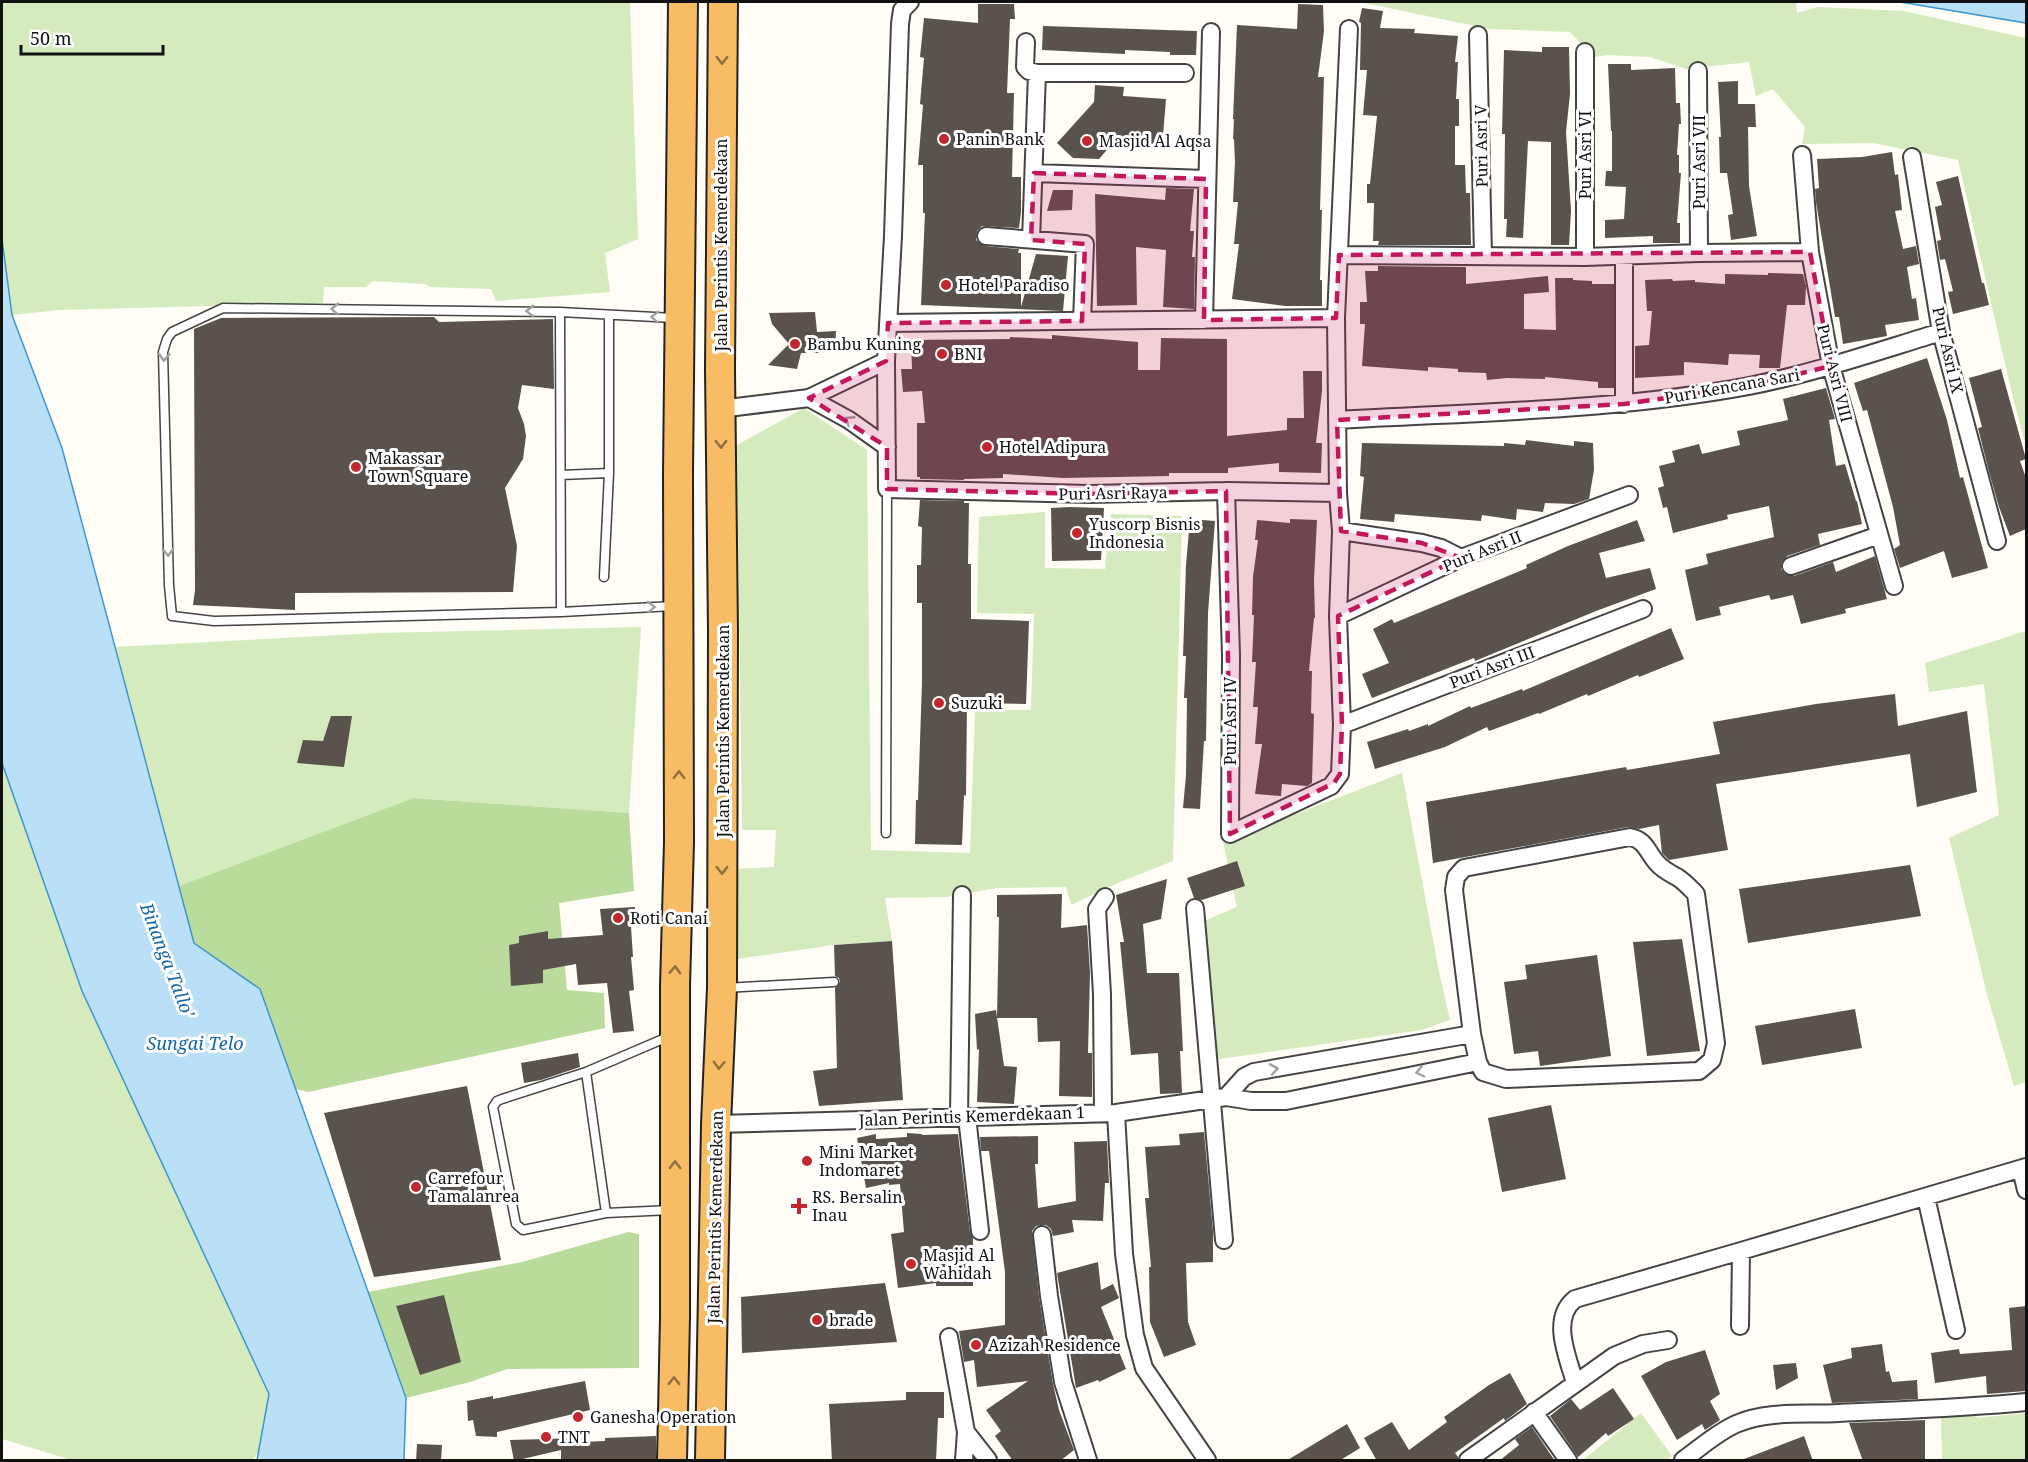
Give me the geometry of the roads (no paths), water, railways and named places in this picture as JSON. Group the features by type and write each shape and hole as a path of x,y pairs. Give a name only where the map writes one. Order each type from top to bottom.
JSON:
{"highway":[{"path":"672,1461 675,1317 675,986 679,842 678,473 683,2"},
{"name":"Jalan Perintis Kemerdekaan","path":"710,1461 716,1124 722,988 723,631 720,409 723,2"},
{"path":"675,1317 714,1317"}],"street":[{"path":"887,489 886,361 893,236 900,24 902,10 910,2"},
{"path":"1342,725 1338,616 1341,531 1338,493 1336,318 1349,29"},
{"path":"1204,320 1211,32"},
{"name":"Puri Asri V","path":"1478,34 1483,256"},
{"path":"1026,42 1025,67 1031,72 1185,73"},
{"name":"Puri Asri VI","path":"1585,52 1585,257"},
{"name":"Puri Asri VII","path":"1698,71 1699,253"},
{"path":"1031,240 1037,73"},
{"name":"Puri Asri VIII","path":"1802,155 1810,252 1831,366 1894,586"},
{"name":"Puri Asri IX","path":"1912,157 1941,332 1997,541"},
{"path":"1034,174 1206,179"},
{"path":"986,236 1085,244 1082,321"},
{"path":"1339,255 1585,257 1810,252"},
{"path":"1624,256 1624,404"},
{"path":"888,323 1336,318"},
{"name":"Puri Kencana Sari","path":"1337,420 1624,404 1749,386 1831,366 1941,332"},
{"path":"720,409 809,398 886,361"},
{"path":"809,398 849,420 887,447"},
{"name":"Puri Asri Raya","path":"887,489 1090,494 1226,491 1338,493"},
{"name":"Puri Asri IV","path":"1226,491 1231,655 1230,834 1331,786 1340,774 1342,725"},
{"name":"Puri Asri II","path":"1338,616 1461,558 1629,495"},
{"path":"1341,531 1422,543 1441,548 1461,558"},
{"path":"1791,566 1879,535"},
{"name":"Puri Asri III","path":"1342,725 1643,609"},
{"path":"1630,837 1639,839 1665,871 1679,878 1695,894 1716,1043 1715,1054 1699,1071 1506,1079 1483,1072 1478,1062 1472,1034 1454,886 1456,877 1464,868 1630,837"},
{"path":"962,895 963,1117 980,1231"},
{"path":"1105,897 1097,909 1109,1112 1135,1335 1144,1368 1207,1461"},
{"path":"1195,908 1219,1098 1224,1240"},
{"path":"1219,1098 1244,1077 1254,1072 1472,1034"},
{"name":"Jalan Perintis Kemerdekaan 1","path":"716,1124 1109,1112 1219,1098 1286,1101 1478,1062"},
{"path":"1575,1383 1562,1330 1564,1313 1575,1299 2024,1168 2026,1190"},
{"path":"1926,1197 1956,1330"},
{"path":"1042,1235 1063,1383 1088,1461"},
{"path":"1740,1326 1741,1251"},
{"path":"949,1337 966,1432 964,1461"},
{"path":"1468,1461 1614,1356 1631,1348 1668,1340"},
{"path":"1683,1461 1714,1437 1737,1424 1778,1414 1962,1407 2026,1402"},
{"path":"1534,1412 1568,1461"},
{"path":"966,1432 988,1461"}],"lane":[{"path":"680,318 560,312 223,308 172,332 163,352 169,585 172,616 214,621 561,612 680,606"},
{"path":"560,312 561,612"},
{"path":"604,577 609,473 609,315"},
{"path":"561,475 609,473"},
{"path":"886,833 887,489"},
{"path":"722,988 834,982"},
{"path":"674,1210 606,1213 523,1230 517,1226 493,1107 497,1101 586,1072 676,1033"},
{"path":"586,1072 606,1213"}],"water":[{"path":"1900,2 2026,2 2026,23"},
{"name":"Sungai Telo","path":"2,239 12,315 62,448 194,943 260,989 406,1398 404,1460 257,1460 269,1394 82,991 2,763"}],"place":[{"name":"Panin Bank","path":"944,139"},
{"name":"Masjid Al Aqsa","path":"1087,141"},
{"name":"Hotel Paradiso","path":"946,285"},
{"name":"Bambu Kuning","path":"795,344"},
{"name":"BNI","path":"942,354"},
{"name":"Hotel Adipura","path":"987,447"},
{"name":"Makassar Town Square","path":"356,467"},
{"name":"Yuscorp Bisnis Indonesia","path":"1077,533"},
{"name":"Suzuki","path":"939,703"},
{"name":"Roti Canai","path":"618,918"},
{"name":"Mini Market Indomaret","path":"807,1161"},
{"name":"Carrefour Tamalanrea","path":"416,1187"},
{"name":"RS. Bersalin Inau","path":"799,1206"},
{"name":"Masjid Al Wahidah","path":"911,1264"},
{"name":"brade","path":"817,1320"},
{"name":"Azizah Residence","path":"976,1345"},
{"name":"Ganesha Operation","path":"578,1417"},
{"name":"TNT","path":"546,1437"}],"water label":[{"name":"Binanga Tallo'","path":"167,960"}]}
